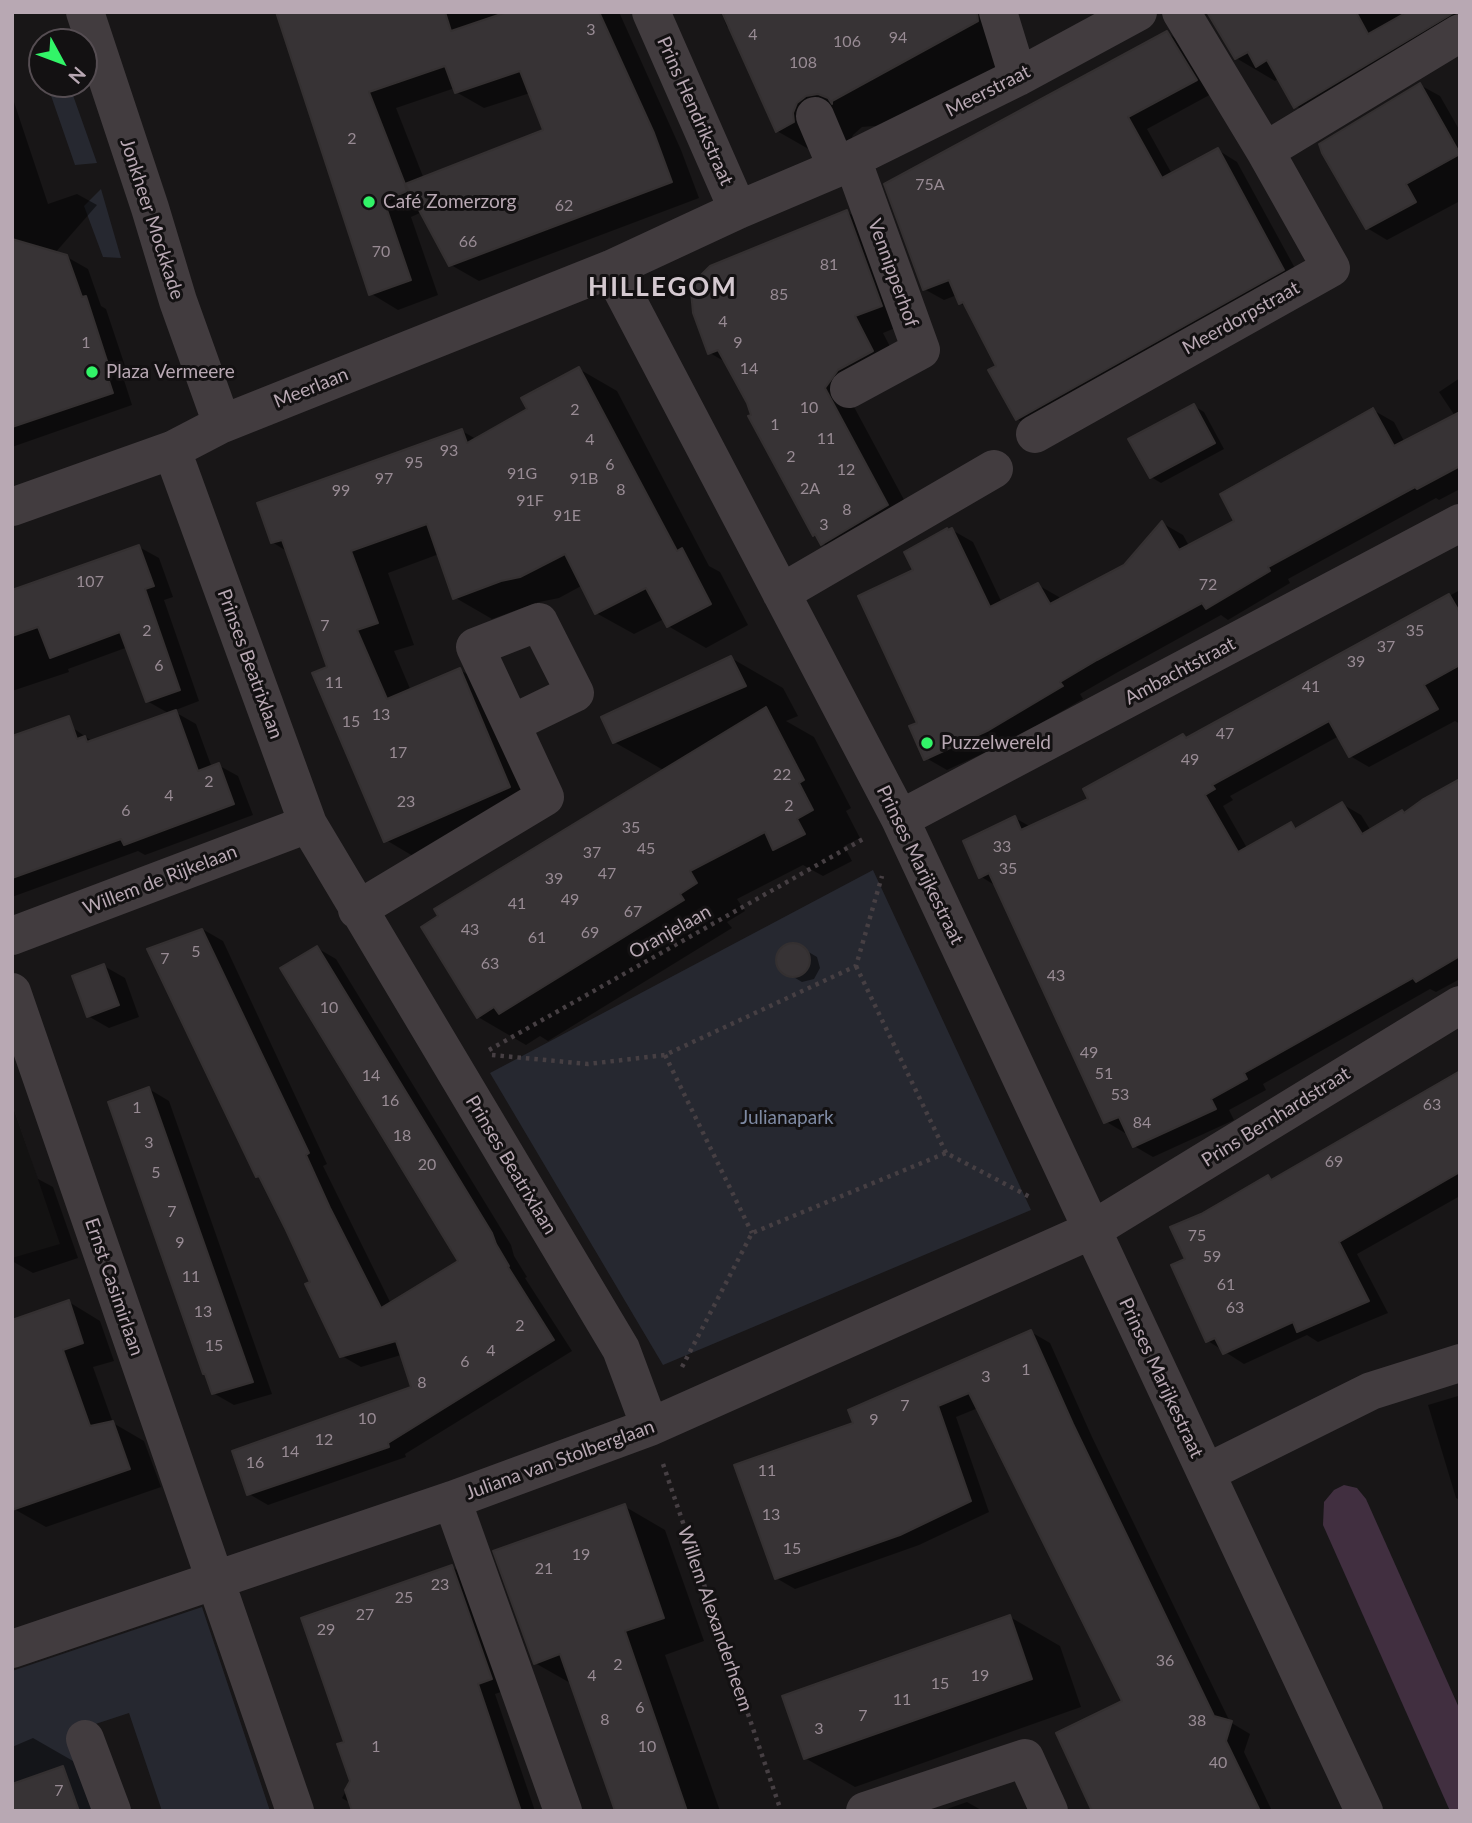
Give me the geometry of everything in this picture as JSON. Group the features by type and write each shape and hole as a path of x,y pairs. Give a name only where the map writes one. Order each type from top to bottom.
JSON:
{"street":[{"name":"Jonkheer Mockkade","path":"85,12 178,301 222,424"},
{"name":"Prins Hendrikstraat","path":"652,12 738,210"},
{"path":"998,12 1018,77"},
{"name":"Meerstraat","path":"611,268 845,163 1018,77 1138,12"},
{"name":"Meerdorpstraat","path":"1035,435 1331,268 1265,151 1181,12"},
{"path":"1265,151 1460,33"},
{"path":"816,116 845,163"},
{"name":"Vennipperhof","path":"845,163 921,350 849,389"},
{"name":"Meerlaan","path":"12,507 172,450 222,424 611,268"},
{"name":"Prinses Marijkestraat","path":"611,268 900,819 1364,1811"},
{"name":"Prinses Beatrixlaan","path":"172,450 308,824 621,1349 650,1427"},
{"path":"781,593 994,469"},
{"name":"Ambachtstraat","path":"900,819 1460,523"},
{"path":"357,910 545,797 511,724"},
{"name":"Willem de Rijkelaan","path":"12,936 308,824"},
{"name":"Ernst Casimirlaan","path":"12,992 295,1811"},
{"name":"Prins Bernhardstraat","path":"1092,1230 1460,1005"},
{"name":"Juliana van Stolberglaan","path":"12,1649 452,1500 650,1427 1092,1230"},
{"name":"Prinses Marijkestraat","path":"1206,1473 1371,1391 1460,1363"},
{"path":"452,1500 563,1811"},
{"path":"85,1739 112,1811"},
{"path":"865,1811 1025,1758 1049,1811"}],"path":[{"path":"900,819 856,966 946,1153 1031,1198"},
{"name":"Oranjelaan","path":"665,1055 588,1064 482,1054 900,819"},
{"path":"752,1233 665,1055 856,966"},
{"path":"650,1427 752,1233 946,1153"},
{"name":"Willem Alexanderheem","path":"650,1427 781,1811"}],"shaded area":[{"path":"12,1103 60,1244 12,1258"},
{"path":"1344,1485 1357,1488 1366,1499 1460,1710 1460,1811 1450,1811 1323,1525 1324,1502 1334,1490"}],"green space":[{"path":"52,98 74,98 97,163 75,165"},
{"path":"101,189 121,258 103,257 84,206"},
{"name":"Julianapark","path":"873,870 1031,1210 663,1365 490,1073"},
{"path":"202,1607 270,1811 162,1811 129,1713 68,1733 93,1811 12,1811 12,1671"}],"building":[{"path":"276,12 445,12 451,31 507,12 599,12 654,133 672,182 449,266 405,184 407,191 384,201 411,280 369,295","holes":["445,66 455,93 520,71 543,130 405,184 369,92"]},
{"path":"722,12 977,12 978,21 832,101 832,104 828,98 818,94 806,96 797,103 793,113 794,122 776,132"},
{"path":"1207,12 1356,12 1368,34 1407,12 1455,12 1294,108 1267,60 1256,67 1248,52 1235,59"},
{"path":"1167,31 1197,80 1128,117 1162,178 1218,148 1284,270 1016,420 988,370 996,366 963,302 959,304 949,280 923,290 884,184"},
{"path":"1420,83 1460,154 1406,184 1416,202 1366,229 1319,144"},
{"path":"847,210 882,306 855,316 873,351 838,370 825,388 888,505 821,545 815,534 813,536 748,416 751,415 747,403 718,350 708,354 693,313 691,292 700,276 710,266"},
{"path":"12,239 67,255 82,297 86,296 108,364 104,366 113,393 12,427"},
{"path":"579,367 677,551 682,548 711,604 667,627 646,588 595,614 565,554 520,577 501,581 453,599 427,524 351,551 378,623 357,630 387,699 460,668 510,787 384,842 312,673 327,667 282,540 271,543 257,503 462,429 467,443 527,409 521,398"},
{"path":"1194,404 1215,443 1150,478 1128,439"},
{"path":"1373,408 1394,446 1460,412 1460,466 1417,489 1415,487 1268,567 1270,571 1206,609 1202,603 1097,660 1060,682 1063,686 989,730 924,760 909,726 917,723 858,596 913,570 904,552 947,528 952,528 990,607 1038,583 1050,604 1124,565 1162,521 1179,550 1234,521 1220,494"},
{"path":"139,545 154,586 145,589 180,690 146,702 120,632 50,658 38,627 12,636 12,590"},
{"path":"1449,594 1460,613 1460,665 1424,685 1438,709 1349,757 1329,721 1212,785 1215,789 1205,795 1238,852 1291,822 1295,829 1342,802 1362,834 1402,810 1404,813 1460,779 1460,956 1416,982 1413,978 1244,1073 1247,1079 1211,1099 1216,1109 1133,1147 1119,1117 1104,1123 989,873 979,878 963,841 1015,816 1021,830 1088,799 1083,789 1183,734 1186,738"},
{"path":"731,656 746,686 613,743 601,717"},
{"path":"766,707 804,780 799,783 813,810 797,819 805,834 773,850 765,832 690,871 697,883 680,894 684,900 499,1014 494,1007 477,1018 421,927 438,916 434,909"},
{"path":"176,710 198,771 219,763 234,804 124,845 121,839 12,878 12,736 69,716 77,739 85,736 87,742"},
{"path":"202,929 309,1153 306,1155 330,1208 381,1308 458,1261 280,968 317,946 554,1340 388,1443 389,1447 247,1495 232,1451 411,1387 396,1341 340,1357 305,1284 310,1282 286,1230 259,1176 256,1177 147,949"},
{"path":"793,943 805,948 810,960 805,972 793,977 781,972 776,960 781,948"},
{"path":"104,964 119,1005 87,1017 72,976"},
{"path":"1460,1071 1460,1172 1339,1242 1369,1301 1297,1332 1293,1322 1223,1354 1215,1338 1206,1342 1171,1265 1185,1259 1170,1227 1201,1214 1268,1175 1271,1180"},
{"path":"149,1087 253,1382 212,1394 108,1102"},
{"path":"69,1300 83,1343 63,1350 90,1426 113,1421 130,1469 12,1510 12,1320"},
{"path":"1031,1330 1073,1424 1214,1716 1232,1721 1226,1741 1260,1811 1092,1811 1056,1733 1122,1701 969,1393 938,1406 971,1501 900,1535 775,1579 734,1465 853,1423 848,1410"},
{"path":"625,1504 664,1618 625,1631 687,1811 615,1811 560,1654 534,1664 493,1551"},
{"path":"452,1565 492,1679 478,1684 521,1811 352,1811 345,1790 350,1781 337,1744 344,1742 301,1618"},
{"path":"1010,1615 1032,1679 804,1759 782,1696"},
{"path":"63,1766 79,1811 12,1811 12,1784"}],"place":[{"name":"Café Zomerzorg","path":"369,202"},
{"name":"Plaza Vermeere","path":"92,372"},
{"name":"Puzzelwereld","path":"927,743"}],"district":[{"name":"HILLEGOM","path":"663,288"}]}
